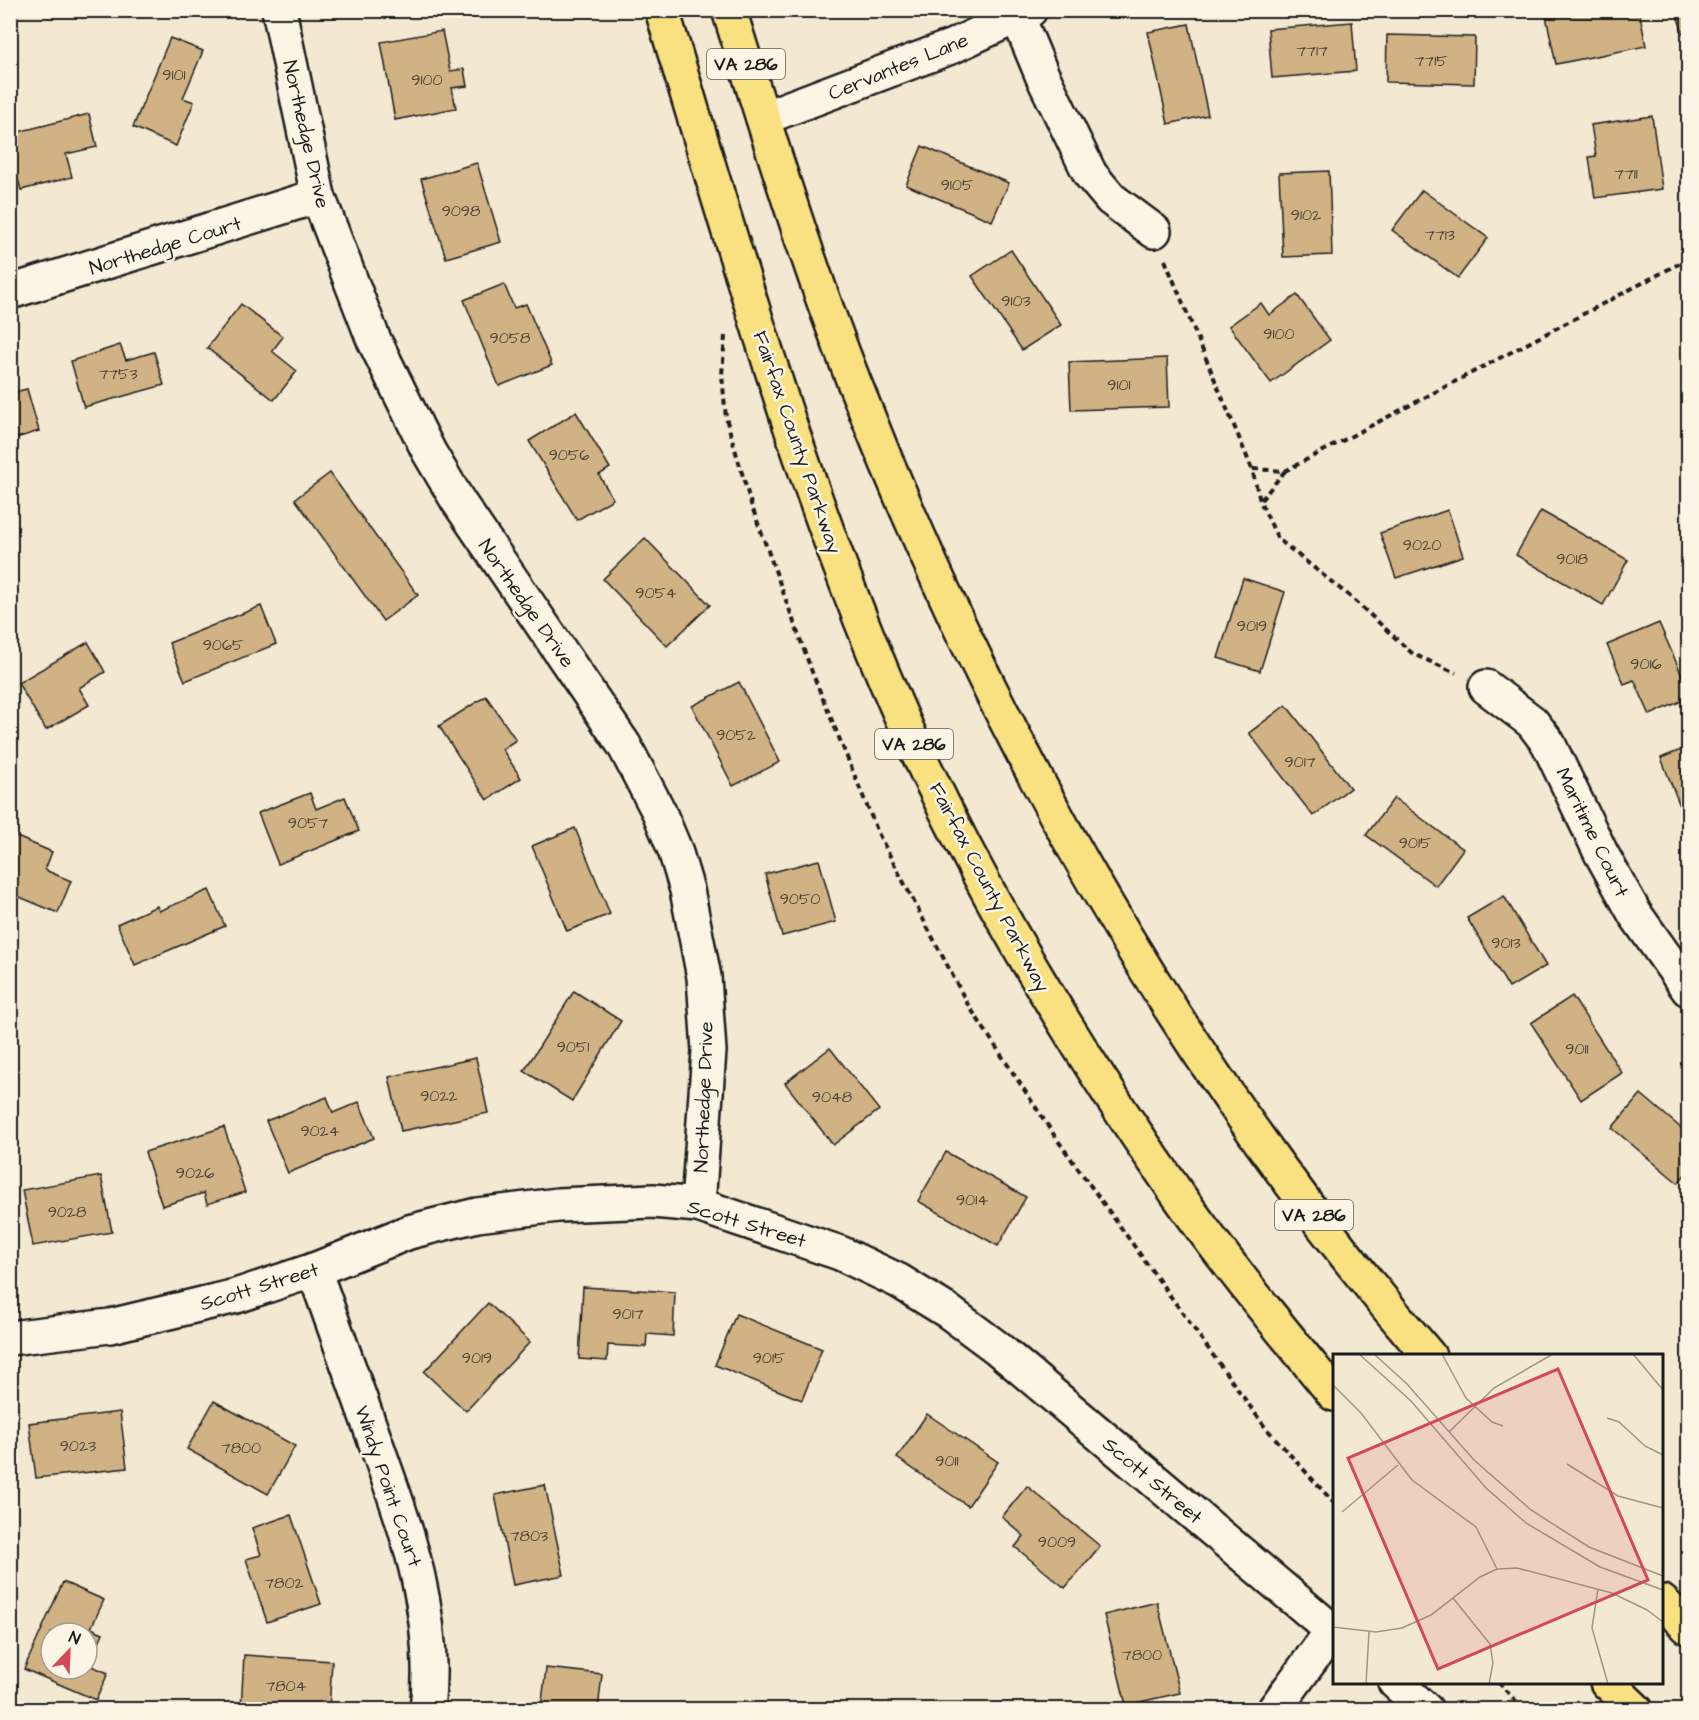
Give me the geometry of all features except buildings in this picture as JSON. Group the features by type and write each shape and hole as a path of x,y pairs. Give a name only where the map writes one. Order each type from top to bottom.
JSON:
{"highway":[{"name":"Fairfax County Parkway","path":"662,10 804,471 855,608 909,734 965,849 1033,972 1100,1080 1177,1194 1262,1306 1333,1392"},
{"name":"VA 286","path":"729,10 815,277 854,382 923,546 976,661 1094,885 1178,1022 1268,1154 1334,1242 1427,1354"},
{"path":"1663,1590 1689,1609"},
{"path":"1663,1603 1689,1627"},
{"path":"1608,1684 1636,1710"}],"street":[{"name":"Northedge Drive","path":"279,10 318,196 373,338 429,452 458,501 522,598 624,745 659,812 675,850 687,890 702,966 708,1030 707,1104 698,1205"},
{"name":"Cervantes Lane","path":"763,118 953,46 1021,12"},
{"path":"1021,12 1090,174 1111,199 1154,231"},
{"name":"Northedge Court","path":"10,292 318,196"},
{"name":"Maritime Court","path":"1486,687 1532,722 1548,743 1601,853 1635,914 1689,989"},
{"name":"Scott Street","path":"10,1338 110,1326 236,1296 314,1270 409,1232 477,1215 558,1204 653,1201 698,1205 840,1253 899,1281 949,1311 996,1347 1333,1632"},
{"name":"Windy Point Court","path":"314,1270 406,1527 421,1582 428,1640 427,1710"},
{"path":"1274,1710 1333,1632"},
{"path":"1396,1684 1426,1710"}],"path":[{"path":"1154,231 1252,469 1260,501 1278,539 1353,599 1413,654 1486,687"},
{"path":"1260,501 1286,471 1689,259"},
{"path":"1252,469 1286,471"},
{"path":"1499,1684 1524,1710"}]}
